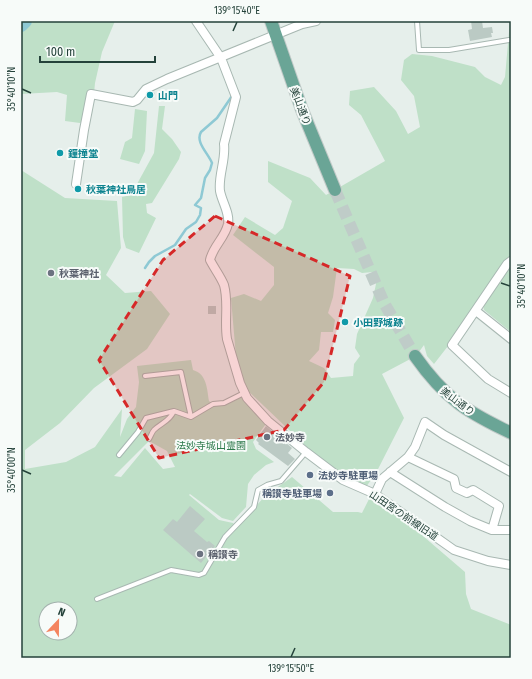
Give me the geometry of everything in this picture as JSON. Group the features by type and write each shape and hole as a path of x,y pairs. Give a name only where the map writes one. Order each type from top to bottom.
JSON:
{"main road":[{"name":"美山通り","path":"271,21 302,110 335,190"},
{"name":"美山通り","path":"415,356 428,374 457,403 511,433"}],"street":[{"name":"山田宮の前線旧道","path":"196,21 218,58 236,97 224,144 225,152 220,190 228,222 226,232 214,249 210,260 224,286 227,311 227,339 244,393 268,421 343,480 375,494 454,550 488,561 511,565"},
{"path":"76,184 91,94 133,102 153,85 302,24 316,21"},
{"path":"511,261 507,264 452,345 488,379 511,393"},
{"path":"476,311 511,339"},
{"path":"375,494 382,479 408,457 415,447 425,422 444,436 511,472"},
{"path":"408,457 454,479 456,488 467,493 473,490 499,506 492,530"},
{"path":"390,472 470,521 492,530 511,530"}],"lane":[{"path":"417,21 419,50 449,50 509,40"},
{"path":"144,376 181,372 191,417"},
{"path":"191,417 213,404 224,402 244,393"},
{"path":"120,455 138,432 146,418 174,411 191,417"},
{"path":"149,439 153,430 164,424 172,416 174,411"},
{"path":"97,600 171,570 198,575 204,573 224,537 254,507 258,490 267,485 282,481 306,452"}],"highlighted area":[{"path":"215,216 350,276 324,382 284,430 159,458 99,360 163,260"}],"green space":[{"path":"34,21 115,21 102,52 95,83 92,114 80,123 65,121 67,95 57,92 21,94 21,32"},
{"path":"511,21 511,261 452,345 448,346 434,364 427,356 424,345 416,356 382,374 404,418 376,473 366,487 330,469 245,388 236,357 231,298 244,294 261,301 274,285 274,267 233,235 245,217 275,235 283,228 292,201 268,182 268,161 310,178 326,195 385,161 361,115 349,105 350,91 374,87 396,111 408,134 420,127 414,96 401,80 404,60 412,54 432,56 475,67 485,77 501,85 505,77","holes":["337,268 354,269 362,273 373,272 376,284 373,298 357,334 355,348 360,356 354,364 353,376 331,378 324,368 309,361 319,350 321,332 333,332 335,320 328,313 333,297"]},
{"path":"159,106 165,106 162,129 172,139 181,152 179,159 152,203 146,204 147,213 156,218 139,253 126,248 123,237 122,197 131,195 154,153"},
{"path":"135,109 147,111 145,151 139,164 120,159 125,142 132,138"},
{"name":"法妙寺城山霊園","path":"21,170 65,198 117,201 121,248 106,275 125,293 151,291 170,314 147,349 94,388 60,423 25,450 25,469 66,462 95,447 122,409 120,437 127,419 136,407 139,382 137,366 191,360 193,370 198,372 206,382 209,401 213,404 224,403 244,393 268,421 253,442 256,449 274,462 266,465 254,475 248,484 246,507 233,521 222,518 190,494 189,495 219,520 233,523 237,527 265,496 292,477 333,512 362,513 370,497 409,524 465,572 466,594 471,609 511,625 511,658 21,658","holes":["149,441 167,451 175,467 163,469 145,448 121,477 114,476"]},
{"path":"511,265 511,332 484,310 483,306"}],"building":[{"path":"471,21 482,21 483,28 492,27 492,37 470,41 468,30 472,29"},
{"name":"山門","path":"152,92 155,93 153,99 146,97"},
{"name":"鐘撞堂","path":"58,149 64,151 62,157 56,155"},
{"path":"208,306 216,306 216,314 208,314"},
{"path":"266,426 292,448 288,453 295,459 288,466 258,444 259,443 256,440"},
{"path":"190,506 205,519 194,531 207,542 209,541 215,546 201,563 163,530 173,519 177,522"}],"waterway":[{"path":"21,25 25,21"},
{"path":"145,268 155,256 175,245 186,229 196,222 200,215 201,208 195,205 201,198 205,178 212,163 201,144 201,132 217,118 232,96"}],"tunnel":[{"path":"335,190 384,303 415,356"}],"place":[{"name":"山門","path":"150,95"},
{"name":"鐘撞堂","path":"60,153"},
{"name":"秋葉神社鳥居","path":"78,189"},
{"name":"秋葉神社","path":"51,273"},
{"name":"小田野城跡","path":"345,322"},
{"name":"法妙寺","path":"267,437"},
{"name":"法妙寺駐車場","path":"310,475"},
{"name":"稱讃寺駐車場","path":"330,493"},
{"name":"稱讃寺","path":"200,554"}]}
